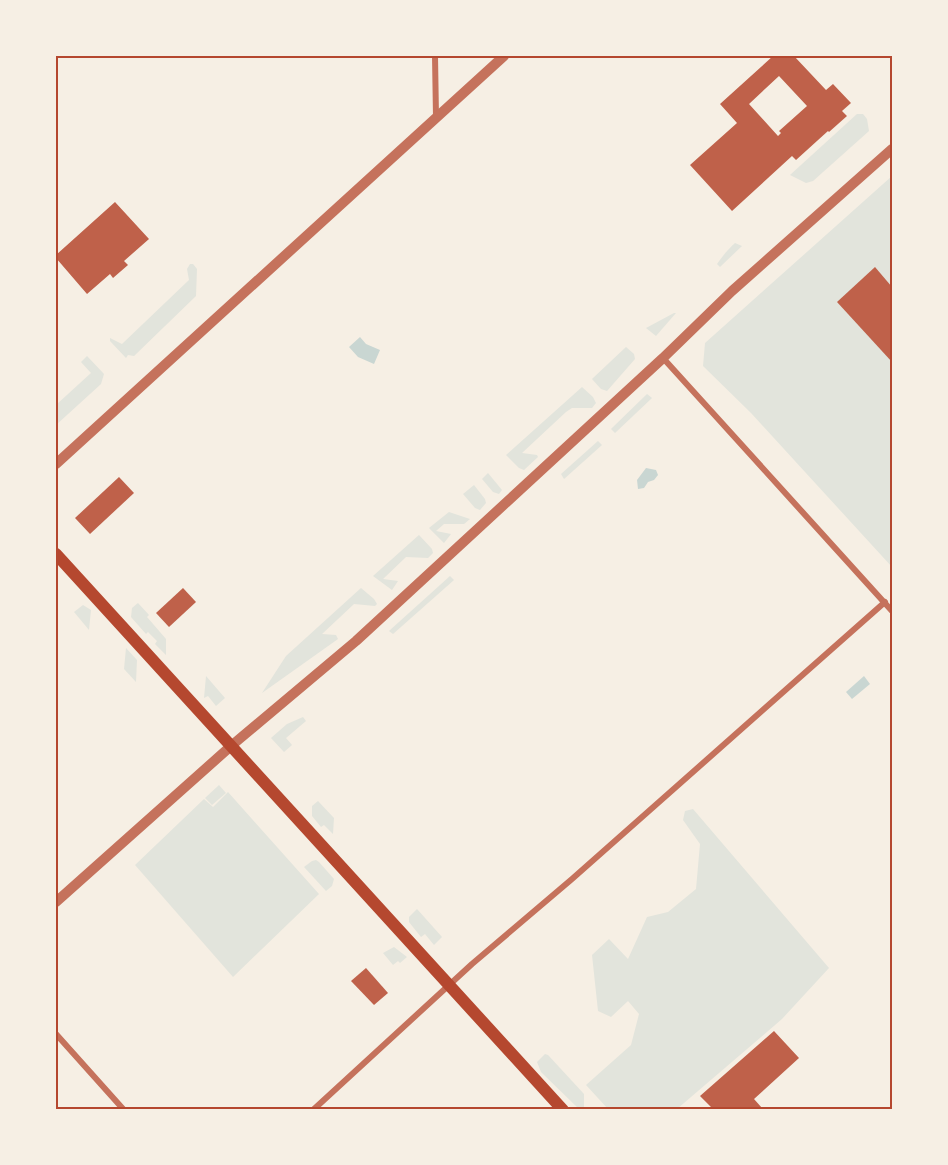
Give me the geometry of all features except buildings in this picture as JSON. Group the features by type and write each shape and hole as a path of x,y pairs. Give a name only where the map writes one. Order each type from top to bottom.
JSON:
{"main road":[{"path":"56,554 563,1110"}],"street":[{"path":"435,56 436,117"},
{"path":"56,464 504,56"},
{"path":"56,902 231,746 356,641 663,358 732,291 892,149"},
{"path":"663,358 892,610"},
{"path":"313,1110 450,985 885,603"},
{"path":"56,1034 124,1110"}],"shaded area":[{"path":"857,114 863,114 867,119 869,131 813,181 806,183 790,175"},
{"path":"892,176 892,567 751,413 703,366 705,343"},
{"path":"735,243 742,246 720,267 717,264"},
{"path":"190,264 197,269 196,296 134,356 128,355 126,358 110,341 110,338 122,344 189,280 187,269"},
{"path":"676,313 656,336 646,328"},
{"path":"360,337 366,344 380,350 374,364 358,357 349,347"},
{"path":"626,347 634,354 635,359 607,391 601,389 592,379"},
{"path":"87,356 104,374 101,384 56,425 56,405 91,373 81,362"},
{"path":"582,387 596,403 592,408 572,408 566,412 522,453 538,457 524,470 519,468 506,455"},
{"path":"647,394 652,398 615,433 611,429"},
{"path":"598,441 602,445 564,479 561,474"},
{"path":"646,468 656,470 658,475 644,488 638,489 637,480"},
{"path":"488,473 502,490 499,494 493,492 482,479"},
{"path":"474,485 486,503 480,510 475,508 463,494"},
{"path":"449,512 470,519 464,524 444,524 436,531 451,534 444,543 429,528"},
{"path":"419,535 432,549 433,553 428,558 406,557 383,579 398,581 392,590 373,576"},
{"path":"450,576 454,580 393,634 389,631"},
{"path":"361,588 377,604 375,606 354,604 322,634 336,635 338,639 262,693 286,656"},
{"path":"138,603 166,639 166,655 155,644 157,641 148,632 146,634 131,617 132,608"},
{"path":"83,605 91,610 89,630 74,612"},
{"path":"126,648 137,660 136,682 124,669"},
{"path":"206,676 225,698 216,706 208,696 204,698"},
{"path":"864,676 870,684 852,699 846,692"},
{"path":"303,717 306,721 286,738 292,745 284,752 271,738 287,724"},
{"path":"219,785 226,793 212,805 205,798"},
{"path":"228,792 319,894 233,977 135,865 204,799 213,807"},
{"path":"318,801 334,818 333,834 324,825 321,827 312,816 312,806"},
{"path":"693,809 829,968 782,1019 677,1109 608,1109 586,1085 631,1045 639,1014 628,1001 611,1017 598,1011 592,955 609,939 628,959 647,917 668,912 696,889 700,844 683,820 685,811"},
{"path":"316,860 334,879 332,886 326,891 304,867"},
{"path":"417,909 442,937 434,945 425,934 421,937 409,922 409,917"},
{"path":"394,947 407,957 393,965 383,953"},
{"path":"545,1054 584,1094 584,1109 579,1109 541,1072 537,1062"}]}
